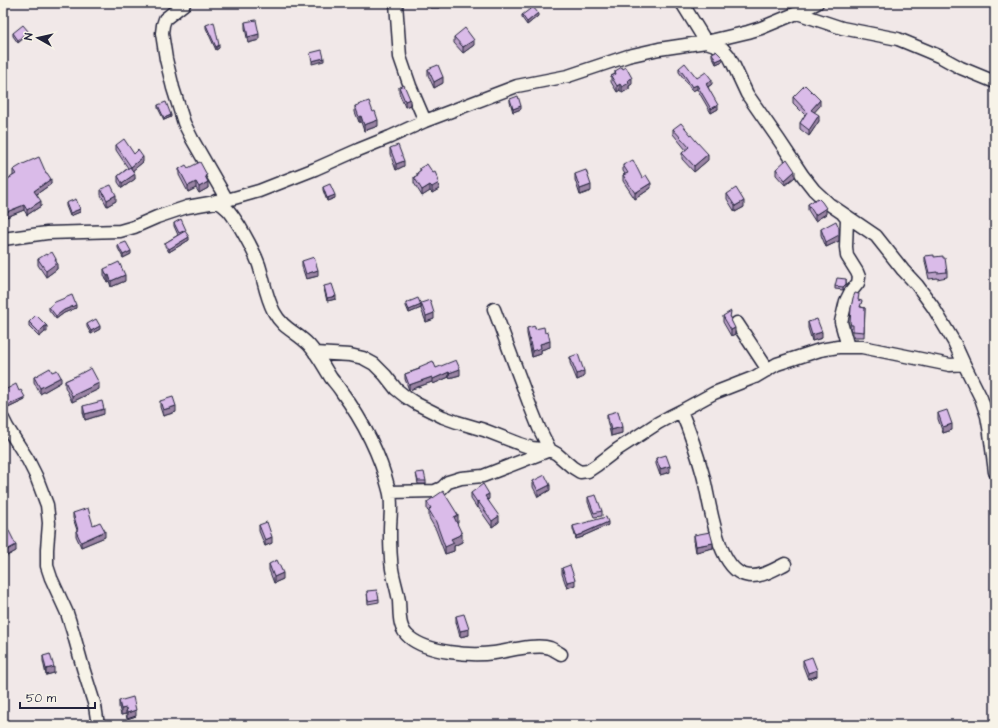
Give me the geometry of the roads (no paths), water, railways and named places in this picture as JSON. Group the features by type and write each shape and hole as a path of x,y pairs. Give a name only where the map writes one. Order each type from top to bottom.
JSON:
{"street":[{"path":"396,3 400,57 410,86 425,121"},
{"path":"682,3 706,42 723,49 729,56 747,94 814,190 829,204 876,236 933,307 954,342 980,398 990,432 995,472"},
{"path":"3,239 48,233 120,231 188,207 222,201 259,191 315,169 425,121 517,86 568,76 628,56 659,49 736,36 798,13 817,3"},
{"path":"184,4 165,19 162,33 166,59 184,123 224,205 251,245 274,312 280,322 304,341 315,353 362,423 381,463 390,492 391,561 401,627 408,637 417,643 432,648 479,654 534,646 544,646 561,654"},
{"path":"798,13 842,28 898,39 995,82"},
{"path":"842,213 847,219 847,256 859,277 858,283 850,293 846,302 841,322 848,347"},
{"path":"494,309 529,403 550,450"},
{"path":"736,323 768,370"},
{"path":"315,353 350,355 363,358 374,364 396,389 417,404 457,422 484,430 520,444 532,448 550,450 580,472 588,471 647,430 714,393 755,377 782,362 820,350 862,347 950,365 964,364"},
{"path":"682,411 706,486 715,532 729,563 737,571 744,575 754,577 762,575 785,564"},
{"path":"3,419 28,460 47,505 49,523 47,566 73,632 95,706 98,725"},
{"path":"390,492 435,491 442,488 448,482 462,478 483,476 550,450"}]}
